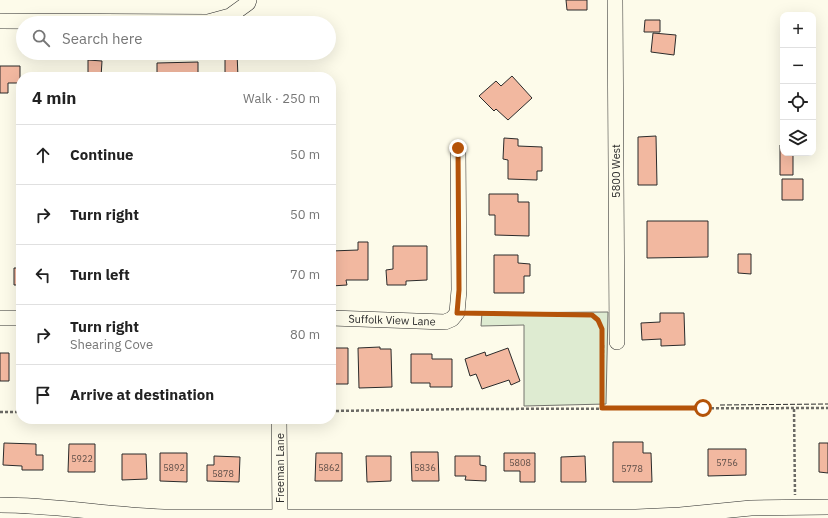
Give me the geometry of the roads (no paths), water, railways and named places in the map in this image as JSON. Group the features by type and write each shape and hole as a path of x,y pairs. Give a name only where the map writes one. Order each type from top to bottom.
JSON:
{"street":[{"name":"5800 West","path":"610,343 615,0"},
{"path":"230,16 248,2"},
{"path":"0,21 16,21"},
{"name":"Suffolk View Lane","path":"336,318 445,322 455,316 459,290 458,148"},
{"path":"0,318 16,318"},
{"name":"Freeman Lane","path":"279,424 280,518"},
{"path":"0,505 33,506 79,514 145,517 280,518 636,518 750,508 828,507 828,518"}]}
